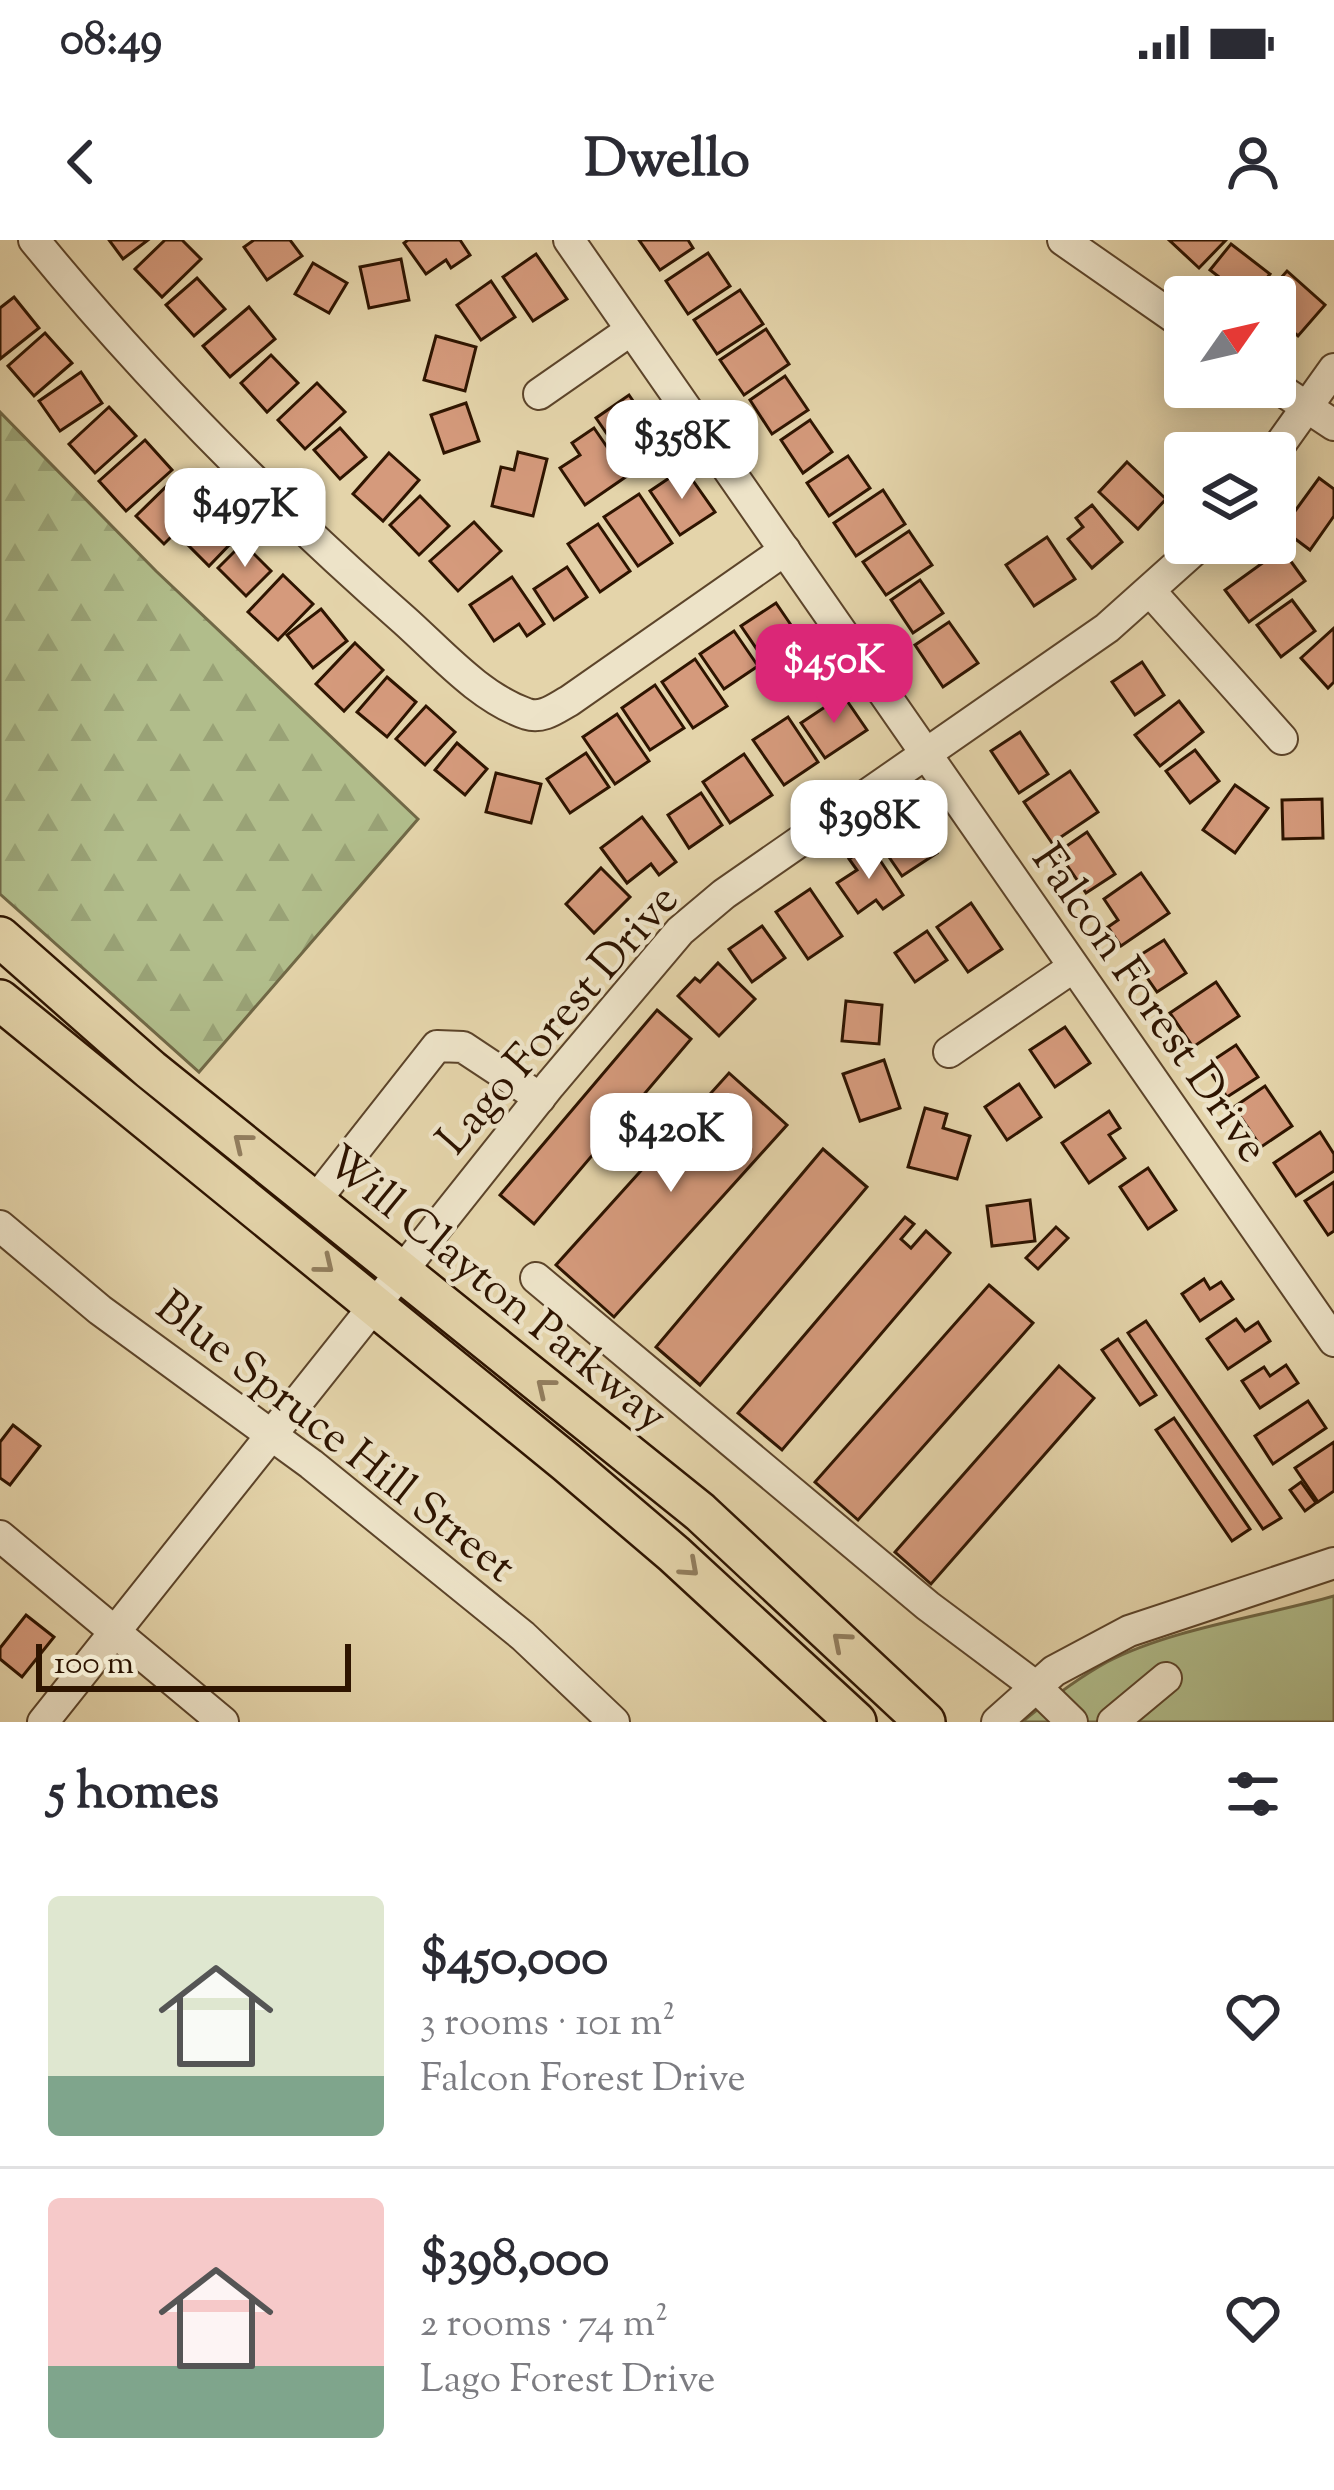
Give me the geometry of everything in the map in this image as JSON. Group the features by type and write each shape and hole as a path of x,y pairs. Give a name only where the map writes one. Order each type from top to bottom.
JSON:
{"main road":[{"name":"Will Clayton Parkway","path":"0,937 104,1028 668,1486 925,1722"},
{"name":"Will Clayton Parkway","path":"0,1000 639,1524 856,1722"},
{"path":"78,1065 104,1028"},
{"path":"639,1524 668,1486"}],"street":[{"path":"34,240 154,378 328,552 482,689 530,716 569,701 785,550"},
{"name":"Falcon Forest Drive","path":"569,240 1334,1341"},
{"path":"1063,240 1164,310"},
{"path":"539,394 631,330"},
{"path":"1289,432 1334,369"},
{"path":"1296,400 1334,425"},
{"name":"Lago Forest Drive","path":"43,1722 540,1098 680,931 724,894 1107,628 1180,564"},
{"path":"1151,592 1282,739"},
{"path":"950,1052 1072,968"},
{"path":"315,1201 437,1046 463,1047 540,1098"},
{"name":"Blue Spruce Hill Street","path":"0,1226 100,1310 273,1436 523,1636 614,1722"},
{"path":"536,1278 928,1606 1035,1686 1072,1722"},
{"path":"0,1536 223,1722"},
{"path":"998,1722 1035,1686 1129,1630 1334,1563"},
{"path":"1113,1722 1166,1678"}],"green space":[{"path":"0,412 156,571 418,819 199,1072 0,894"},
{"path":"1334,1596 1334,1722 1022,1722 1084,1675 1132,1651 1188,1632"}],"building":[{"path":"109,240 148,240 123,259"},
{"path":"165,240 182,240 201,259 162,297 135,269"},
{"path":"254,240 290,240 302,256 267,280 244,247"},
{"path":"460,240 470,255 451,268 446,260 426,274 404,243"},
{"path":"639,240 688,240 693,248 660,270"},
{"path":"1169,240 1226,240 1199,268"},
{"path":"1231,244 1270,274 1218,276 1210,270"},
{"path":"708,253 730,286 688,314 666,281"},
{"path":"536,254 567,299 533,321 503,277"},
{"path":"401,259 409,300 369,308 360,267"},
{"path":"313,263 347,283 329,313 295,294"},
{"path":"197,278 225,309 194,336 166,305"},
{"path":"1296,279 1325,305 1296,334"},
{"path":"491,281 515,317 481,340 457,305"},
{"path":"740,290 763,324 717,354 694,320"},
{"path":"14,297 39,328 0,359 0,308"},
{"path":"249,307 275,339 230,377 203,346"},
{"path":"766,329 789,364 744,395 720,360"},
{"path":"45,333 72,363 34,396 8,366"},
{"path":"436,336 476,347 465,391 424,380"},
{"path":"271,355 298,383 267,412 241,383"},
{"path":"81,372 102,403 60,431 39,401"},
{"path":"785,376 808,410 772,434 750,400"},
{"path":"317,383 345,412 305,449 278,420"},
{"path":"629,395 651,427 618,450 596,418"},
{"path":"466,403 479,441 444,453 431,415"},
{"path":"109,407 136,436 95,473 69,444"},
{"path":"810,420 832,452 803,473 781,440"},
{"path":"340,428 366,457 340,479 314,450"},
{"path":"594,428 627,476 585,505 560,468 580,455 572,443"},
{"path":"145,440 172,470 126,511 99,481"},
{"path":"518,452 547,459 533,516 492,506 501,467 514,470"},
{"path":"389,453 419,480 383,521 353,494"},
{"path":"848,456 870,488 829,516 807,483"},
{"path":"1127,462 1164,501 1138,529 1099,492"},
{"path":"684,468 715,512 680,535 650,491"},
{"path":"177,476 204,504 164,544 136,516"},
{"path":"1319,478 1334,489 1334,516 1310,550 1296,540 1296,510"},
{"path":"883,490 905,524 856,556 834,523"},
{"path":"639,494 672,543 638,566 604,517"},
{"path":"420,496 449,526 419,555 390,525"},
{"path":"1092,505 1122,542 1092,568 1068,539 1083,527 1076,518"},
{"path":"207,511 235,539 209,566 180,537"},
{"path":"474,522 501,551 458,591 430,561"},
{"path":"598,524 630,571 600,592 568,544"},
{"path":"909,531 932,565 886,595 863,562"},
{"path":"1047,537 1075,579 1034,606 1006,565"},
{"path":"243,543 271,571 246,596 218,568"},
{"path":"1261,564 1293,564 1305,581 1249,622 1225,590"},
{"path":"567,567 587,597 554,620 534,589"},
{"path":"283,575 313,604 278,640 248,612"},
{"path":"512,577 544,624 527,636 519,624 494,641 470,605"},
{"path":"920,580 943,613 913,633 891,600"},
{"path":"1292,600 1315,631 1281,657 1257,625"},
{"path":"776,603 806,647 771,670 741,626"},
{"path":"321,609 347,641 313,668 287,635"},
{"path":"949,622 978,663 943,687 915,645"},
{"path":"1334,628 1334,682 1328,688 1301,658"},
{"path":"734,631 758,666 724,689 700,654"},
{"path":"355,643 383,670 344,711 316,684"},
{"path":"695,659 727,706 693,728 662,682"},
{"path":"1142,662 1164,695 1135,715 1112,682"},
{"path":"387,677 416,702 387,737 357,712"},
{"path":"655,685 684,728 650,750 622,708"},
{"path":"843,695 867,730 825,758 801,723"},
{"path":"1179,701 1203,732 1160,766 1135,735"},
{"path":"426,706 455,732 425,765 396,739"},
{"path":"617,714 649,761 615,784 583,737"},
{"path":"788,717 818,762 784,785 753,740"},
{"path":"1020,732 1048,774 1019,793 991,751"},
{"path":"457,743 487,769 465,795 435,770"},
{"path":"1195,750 1219,781 1190,803 1166,771"},
{"path":"586,753 609,787 570,813 547,779"},
{"path":"744,754 772,795 730,823 703,782"},
{"path":"1070,771 1098,812 1052,843 1024,802"},
{"path":"496,773 541,784 531,823 486,812"},
{"path":"1235,785 1268,808 1235,853 1203,830"},
{"path":"701,793 722,825 689,848 668,815"},
{"path":"1322,799 1323,838 1283,839 1282,800"},
{"path":"642,817 676,862 659,875 651,864 627,883 601,848"},
{"path":"913,818 937,853 902,876 878,841"},
{"path":"1087,832 1115,874 1086,893 1058,852"},
{"path":"870,845 903,895 883,909 876,900 858,913 837,883 857,870 849,859"},
{"path":"601,868 630,897 594,933 566,904"},
{"path":"1141,873 1169,913 1121,946 1108,927 1118,920 1104,899"},
{"path":"810,889 842,936 808,959 776,912"},
{"path":"971,903 1002,949 968,972 937,927"},
{"path":"762,926 785,958 752,982 729,949"},
{"path":"927,931 947,960 915,982 895,953"},
{"path":"1164,940 1186,973 1157,992 1134,959"},
{"path":"718,963 755,999 719,1036 678,996"},
{"path":"1216,982 1239,1016 1193,1047 1170,1013"},
{"path":"846,1001 882,1005 879,1044 842,1041"},
{"path":"657,1010 691,1039 534,1224 500,1195"},
{"path":"1065,1027 1090,1063 1055,1087 1030,1050"},
{"path":"1236,1045 1258,1077 1227,1097 1206,1065"},
{"path":"884,1060 900,1108 860,1121 843,1074"},
{"path":"729,1073 787,1125 614,1317 556,1265"},
{"path":"1019,1084 1041,1117 1007,1140 985,1107"},
{"path":"1265,1086 1292,1126 1261,1147 1234,1107"},
{"path":"925,1108 947,1114 943,1128 970,1136 957,1179 908,1167"},
{"path":"1109,1111 1120,1128 1109,1135 1125,1158 1089,1183 1062,1143"},
{"path":"1320,1132 1334,1154 1334,1171 1296,1196 1274,1163"},
{"path":"823,1149 867,1187 700,1385 656,1347"},
{"path":"1148,1168 1176,1210 1148,1229 1120,1187"},
{"path":"1334,1182 1334,1231 1328,1235 1305,1201"},
{"path":"1030,1200 1035,1241 992,1246 987,1206"},
{"path":"905,1217 914,1224 901,1239 911,1248 926,1231 950,1253 782,1450 738,1413"},
{"path":"1056,1227 1068,1238 1038,1269 1026,1258"},
{"path":"1204,1279 1210,1289 1221,1282 1233,1299 1200,1321 1182,1294"},
{"path":"989,1285 1033,1323 858,1520 815,1482"},
{"path":"1236,1319 1245,1331 1258,1322 1270,1341 1228,1369 1207,1339"},
{"path":"1146,1321 1281,1518 1263,1529 1128,1333"},
{"path":"1118,1339 1156,1395 1140,1405 1102,1350"},
{"path":"1286,1365 1298,1383 1260,1408 1242,1381 1264,1367 1270,1376"},
{"path":"1059,1366 1094,1398 931,1584 895,1552"},
{"path":"1308,1401 1326,1428 1273,1464 1255,1436"},
{"path":"1174,1418 1250,1529 1232,1541 1156,1430"},
{"path":"13,1425 40,1446 10,1485 0,1478 0,1442"},
{"path":"1334,1442 1334,1491 1318,1502 1295,1468"},
{"path":"1301,1482 1316,1503 1305,1511 1290,1490"},
{"path":"26,1615 54,1637 22,1677 0,1659 0,1648"}]}
